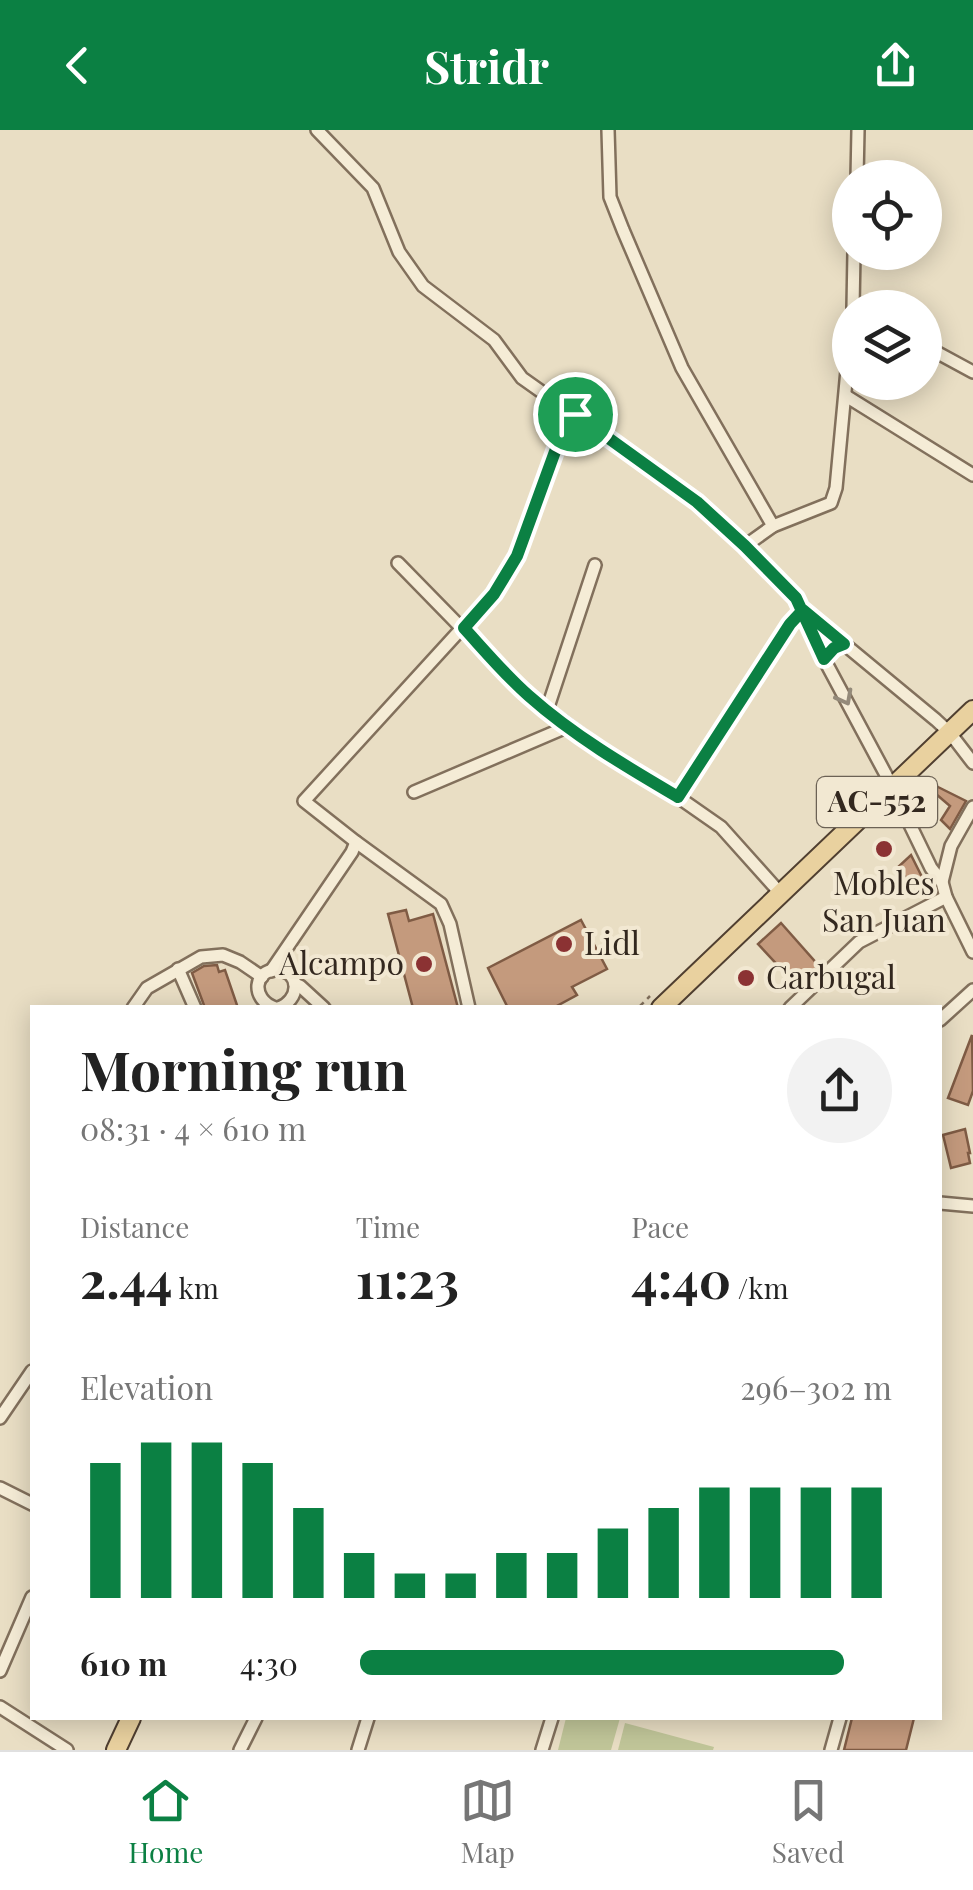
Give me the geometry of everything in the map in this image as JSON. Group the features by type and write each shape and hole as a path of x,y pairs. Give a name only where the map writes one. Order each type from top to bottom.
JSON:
{"main road":[{"name":"AC-552","path":"664,1005 973,710"},
{"path":"116,1750 130,1720"}],"street":[{"path":"318,130 373,188 400,252 423,286 494,340 522,378 697,502 787,588 803,610 824,659 931,868 942,882 973,952"},
{"path":"608,130 610,197 630,247 682,368 774,526"},
{"path":"857,160 858,130"},
{"path":"942,355 973,372"},
{"path":"745,546 774,526 831,503 846,400"},
{"path":"853,400 973,474"},
{"path":"468,1005 450,924 441,904 304,800 494,594 517,556 557,446 575,414"},
{"path":"398,564 527,694 614,759 721,827 781,894"},
{"path":"547,710 596,565"},
{"path":"803,610 950,733 973,763"},
{"path":"678,797 790,624 803,610"},
{"path":"824,659 844,644"},
{"path":"414,792 569,726"},
{"path":"942,882 951,846 973,807"},
{"path":"270,1005 261,1000 258,988 356,842"},
{"path":"793,1005 860,942 946,897"},
{"path":"278,1005 294,996 286,965 288,946"},
{"path":"136,1005 147,988 178,969 201,957 223,955 266,974 291,979 321,1005"},
{"path":"178,969 194,1005"},
{"path":"942,1018 973,990"},
{"path":"942,1203 973,1206"},
{"path":"0,1418 30,1374"},
{"path":"0,1488 30,1503"},
{"path":"0,1671 30,1602"},
{"path":"0,1708 68,1750"},
{"path":"240,1750 255,1720"},
{"path":"358,1750 367,1720"},
{"path":"542,1750 551,1720"},
{"path":"831,1750 839,1720"}],"green space":[{"path":"566,1720 619,1720 611,1750 558,1750"},
{"path":"625,1723 714,1747 618,1750"}],"building":[{"path":"932,784 966,801 950,829 941,820 950,806 929,788"},
{"path":"911,855 928,889 921,893 897,868"},
{"name":"Alcampo","path":"406,910 409,921 433,914 457,1005 412,1005 388,914"},
{"name":"Lidl","path":"581,920 607,969 572,987 577,995 559,1005 506,1005 488,968"},
{"path":"781,923 819,966 798,987 758,944"},
{"path":"217,965 219,972 225,970 237,1005 204,1005 192,973 204,966"},
{"path":"972,1035 973,1091 968,1105 948,1098"},
{"path":"965,1129 970,1163 951,1168 943,1135"},
{"path":"852,1720 914,1720 906,1750 844,1750"}],"place":[{"name":"Mobles San Juan","path":"884,849"},
{"name":"Lidl","path":"564,944"},
{"name":"Alcampo","path":"424,964"},
{"name":"Carbugal","path":"746,978"}],"route":[{"path":"575,414 557,446 517,556 494,594 464,628 547,710 614,759 678,797 790,624 803,610 844,644 824,659 803,610 796,598 745,546 697,502 575,414"}]}
